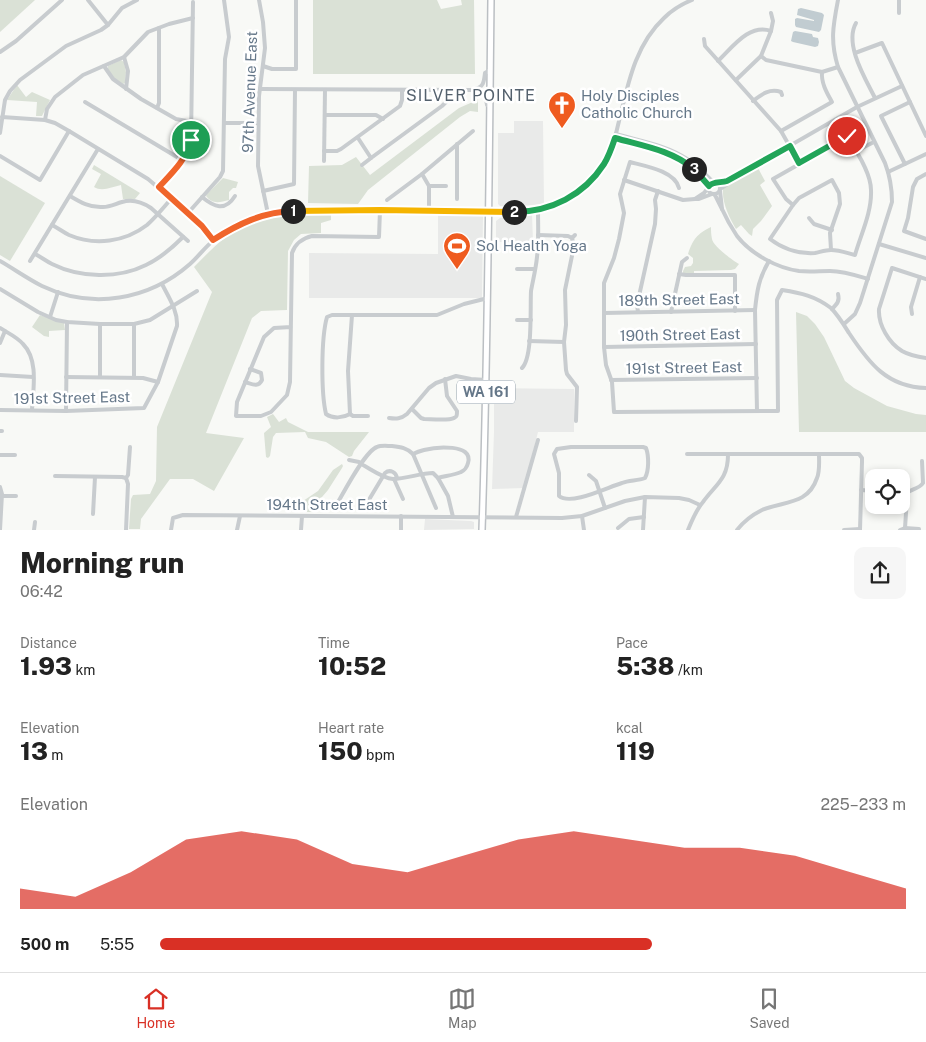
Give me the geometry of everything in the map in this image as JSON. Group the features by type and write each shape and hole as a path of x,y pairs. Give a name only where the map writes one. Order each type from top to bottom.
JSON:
{"main road":[{"name":"WA 161","path":"482,530 488,298 491,0"}],"street":[{"path":"0,52 16,41 62,0"},
{"path":"88,0 108,25"},
{"path":"0,133 5,100 20,80 66,46 108,25 122,8 137,0"},
{"path":"188,213 220,177 223,171 225,60 229,38 224,0"},
{"name":"97th Avenue East","path":"259,0 264,35 263,66 259,96 258,166 268,214"},
{"path":"263,66 272,69 296,69 296,0"},
{"path":"838,0 832,32 838,67 888,172 892,191 892,202 868,278 855,314 844,324"},
{"path":"899,0 899,13"},
{"path":"0,261 42,286 58,292 83,298 112,298 140,293 162,284 181,272 213,240 240,224 268,214 287,211 380,210 518,212 538,210 561,202 590,182 605,163 615,136 641,47 655,26 670,12 690,1"},
{"path":"159,187 182,160 190,146 192,132 193,2"},
{"path":"736,80 761,56 771,31 773,21 771,13"},
{"path":"45,120 48,109 56,96 84,75 124,57 148,32 193,18"},
{"path":"856,23 852,29 856,57 875,98"},
{"path":"156,108 159,103 160,28"},
{"path":"718,61 752,31 766,29 771,31"},
{"path":"704,39 705,46 781,132 799,163"},
{"path":"855,53 882,43 926,136"},
{"path":"761,56 766,60 822,72 838,67"},
{"path":"124,57 128,71 126,89"},
{"path":"104,66 113,79 126,89 176,119 192,122"},
{"path":"473,90 483,85 485,73 490,70"},
{"path":"781,132 832,102 824,86 822,72"},
{"path":"695,199 715,182 724,182 732,179 857,107 902,86"},
{"path":"260,89 473,90 485,94 487,105 490,106"},
{"path":"264,191 294,184 295,90"},
{"path":"324,160 325,90"},
{"path":"324,150 338,150 358,138 400,106 402,90"},
{"path":"362,165 442,106 449,99 452,90"},
{"path":"753,100 771,90 781,92 782,95"},
{"path":"84,102 182,160"},
{"path":"905,164 882,116 910,102"},
{"path":"325,115 376,115 383,119"},
{"path":"2,117 45,120 69,131 159,187 202,226 213,240"},
{"path":"225,123 258,123"},
{"path":"0,156 40,180 69,131"},
{"path":"387,200 422,174 473,131"},
{"path":"615,136 660,146 678,153 695,164 720,185 722,208"},
{"path":"615,136 676,156 694,169 709,191 716,197 737,236 754,252 769,261 800,271 832,271 868,278"},
{"path":"792,205 786,199 774,178 847,136 869,178 871,188 869,212 855,254 831,250 815,253 801,252 786,249 770,239 792,205 799,198 832,180 839,193 840,204 830,239 831,250"},
{"path":"358,138 371,158"},
{"path":"856,151 874,142"},
{"path":"457,144 458,200"},
{"path":"30,261 98,149"},
{"path":"888,172 926,154"},
{"path":"679,188 678,182 668,174 630,162 620,194 624,213 614,258 604,283 604,347 606,365 611,380 614,412 778,411 777,300 782,290 803,293 816,298 832,309 867,360 879,372 905,385 926,388"},
{"path":"422,174 429,186 429,210"},
{"path":"926,174 917,179 913,187 904,232 926,239"},
{"path":"624,180 683,200 698,199 717,194 732,179"},
{"path":"429,186 446,186"},
{"path":"638,312 637,305 655,224 655,200 658,191"},
{"path":"70,196 85,205 98,207 110,206 124,201 146,204 188,241"},
{"path":"202,197 212,205 220,206 230,203 235,196"},
{"path":"52,225 78,238 96,241 118,239 138,231 146,225 171,199"},
{"path":"290,327 274,328 264,337 236,406 236,416 260,416 271,412 289,391 292,254 296,245 312,236 379,237 380,210"},
{"path":"522,368 525,364 529,341 531,292 537,259 538,210"},
{"path":"809,218 814,224 832,230"},
{"path":"35,254 52,264 74,272 113,274 148,264 171,249 183,236"},
{"path":"538,236 574,236 574,246 565,290 566,325 564,342 567,374 577,387 576,421"},
{"path":"879,244 926,258"},
{"path":"671,312 682,262 687,258"},
{"path":"757,411 756,295 760,280 769,261"},
{"path":"926,278 892,268 879,309 879,316 887,336 901,350 908,354 926,358"},
{"path":"517,269 535,269"},
{"path":"679,274 735,275 735,311"},
{"path":"912,314 911,307 920,277"},
{"path":"66,377 134,377 158,382 177,326 177,315 162,284"},
{"path":"0,289 38,312 50,317 67,322 100,324 134,324 150,320 197,291"},
{"path":"50,317 58,292"},
{"path":"832,309 838,302 838,294"},
{"path":"350,414 345,417 336,417 328,416 326,413 323,375 327,317 332,315 437,315 464,304 488,298"},
{"name":"189th Street East","path":"604,313 755,310"},
{"path":"350,414 348,371 352,315"},
{"path":"517,320 531,320"},
{"path":"66,411 67,322"},
{"path":"100,324 100,377"},
{"path":"134,324 134,377"},
{"path":"0,328 22,342 31,356 33,377 32,410"},
{"path":"0,342 4,331"},
{"path":"529,341 564,342"},
{"name":"190th Street East","path":"604,347 756,344"},
{"path":"245,382 257,386 262,380 261,373 250,369"},
{"path":"0,375 33,377"},
{"path":"389,418 403,417 431,386 445,379 459,376 486,380"},
{"name":"191st Street East","path":"611,380 756,378"},
{"path":"412,409 424,419 455,418 457,411 447,396 445,379"},
{"name":"191st Street East","path":"0,410 66,411 144,408 158,382"},
{"path":"350,414 353,416 368,416"},
{"path":"516,517 538,440"},
{"path":"337,504 368,454 374,448 380,446 400,447 413,454 436,508"},
{"path":"126,530 128,484 126,478 128,475 130,447"},
{"path":"571,447 645,447 648,453 646,478 622,483 599,491 566,500 559,496 559,473 554,454 555,450 571,447"},
{"path":"413,454 429,449 452,448 464,450 468,460 465,469 461,472 438,478"},
{"path":"687,454 858,454 861,456 862,462 860,529 844,530"},
{"path":"688,530 700,506 723,476 727,466 728,454"},
{"path":"737,530 748,518 797,500 809,493 818,476 819,454"},
{"path":"0,455 15,455"},
{"path":"349,460 359,462 383,476 395,478 421,473 433,473 448,496 453,517"},
{"path":"910,490 923,484 922,461"},
{"path":"590,475 596,482 605,508"},
{"path":"55,476 126,478"},
{"path":"367,503 383,476"},
{"path":"93,514 95,477"},
{"path":"395,478 403,499"},
{"path":"0,486 2,496 0,530"},
{"path":"861,490 865,490"},
{"path":"2,496 16,496"},
{"path":"644,530 645,498"},
{"name":"194th Street East","path":"170,530 173,518 183,515 562,518 582,516 625,501 645,498 679,498 690,500 700,506"},
{"path":"905,528 906,514"},
{"path":"238,530 240,516"},
{"path":"301,530 302,516"},
{"path":"401,516 401,530"},
{"path":"582,516 584,530"},
{"path":"618,528 629,519 644,517"},
{"path":"34,530 35,522"},
{"path":"900,530 905,528 919,529"}],"shaded area":[{"path":"0,0 35,0 0,32"},
{"path":"313,0 437,0 441,9 462,5 461,0 474,0 475,74 313,74"},
{"path":"801,8 824,15 819,32 796,27 795,19 797,18 814,21 797,15 798,9"},
{"path":"795,31 812,34 813,37 818,38 818,46 815,47 791,41"},
{"path":"121,60 124,62 126,72 125,83 123,84 114,78 108,69 108,66"},
{"path":"17,85 26,97 32,92 50,100 42,116 36,116 37,102 7,100"},
{"path":"475,98 478,98 478,112 470,111 460,117 368,190 358,204 308,203 309,166 342,165 356,157 370,175 459,108 475,101"},
{"path":"514,121 543,121 544,204 500,206 498,204 498,133 514,133"},
{"path":"94,165 140,193 135,199 123,199 121,185 104,189 94,187 101,174 92,169"},
{"path":"758,168 765,181 760,185 772,206 753,229 752,236 741,225 736,229 725,205 723,189"},
{"path":"0,176 45,203 10,261 0,255"},
{"path":"223,178 238,182 236,188 229,192 229,200 211,201 206,196 207,194"},
{"path":"532,214 533,242 496,242 496,221 500,218 526,217"},
{"path":"286,215 331,215 331,220 321,223 321,233 301,234 294,240 288,251 287,310 261,311 252,318 206,433 244,438 214,491 193,479 170,479 141,519 140,529 129,529 131,499 133,495 150,494 156,481 157,427 212,292 194,267 221,241 239,229 262,220"},
{"path":"438,215 483,215 482,298 309,298 309,253 438,254"},
{"path":"711,227 713,242 739,264 735,269 731,270 694,271 694,274 683,273 685,267 691,266 693,263 693,258 688,254 692,244 702,232"},
{"path":"796,312 807,316 815,324 824,337 845,381 887,406 926,415 926,432 799,432"},
{"path":"40,315 64,323 65,330 49,331 49,337 44,336 32,327"},
{"path":"494,388 574,389 574,432 538,432 524,488 492,489"},
{"path":"273,414 279,422 286,418 288,422 308,432 369,432 352,456 349,457 326,442 308,438 305,432 276,433 273,437 268,458 266,457 264,433 271,427 267,417"},
{"path":"342,464 342,468 328,490 316,504 315,512 302,512 303,501 318,491 333,470"},
{"path":"425,519 471,521 474,522 474,529 424,530"}],"place":[{"name":"Holy Disciples Catholic Church","path":"562,129"},
{"name":"Sol Health Yoga","path":"457,270"}],"district":[{"name":"SILVER POINTE","path":"471,95"}],"route":[{"path":"191,140 187,153 159,187 202,226 213,240 231,228 250,219 289,211 518,212 538,210 561,202 590,182 605,163 615,138 676,156 694,169 709,186 713,182 727,181 790,146 799,163 847,136"}]}
